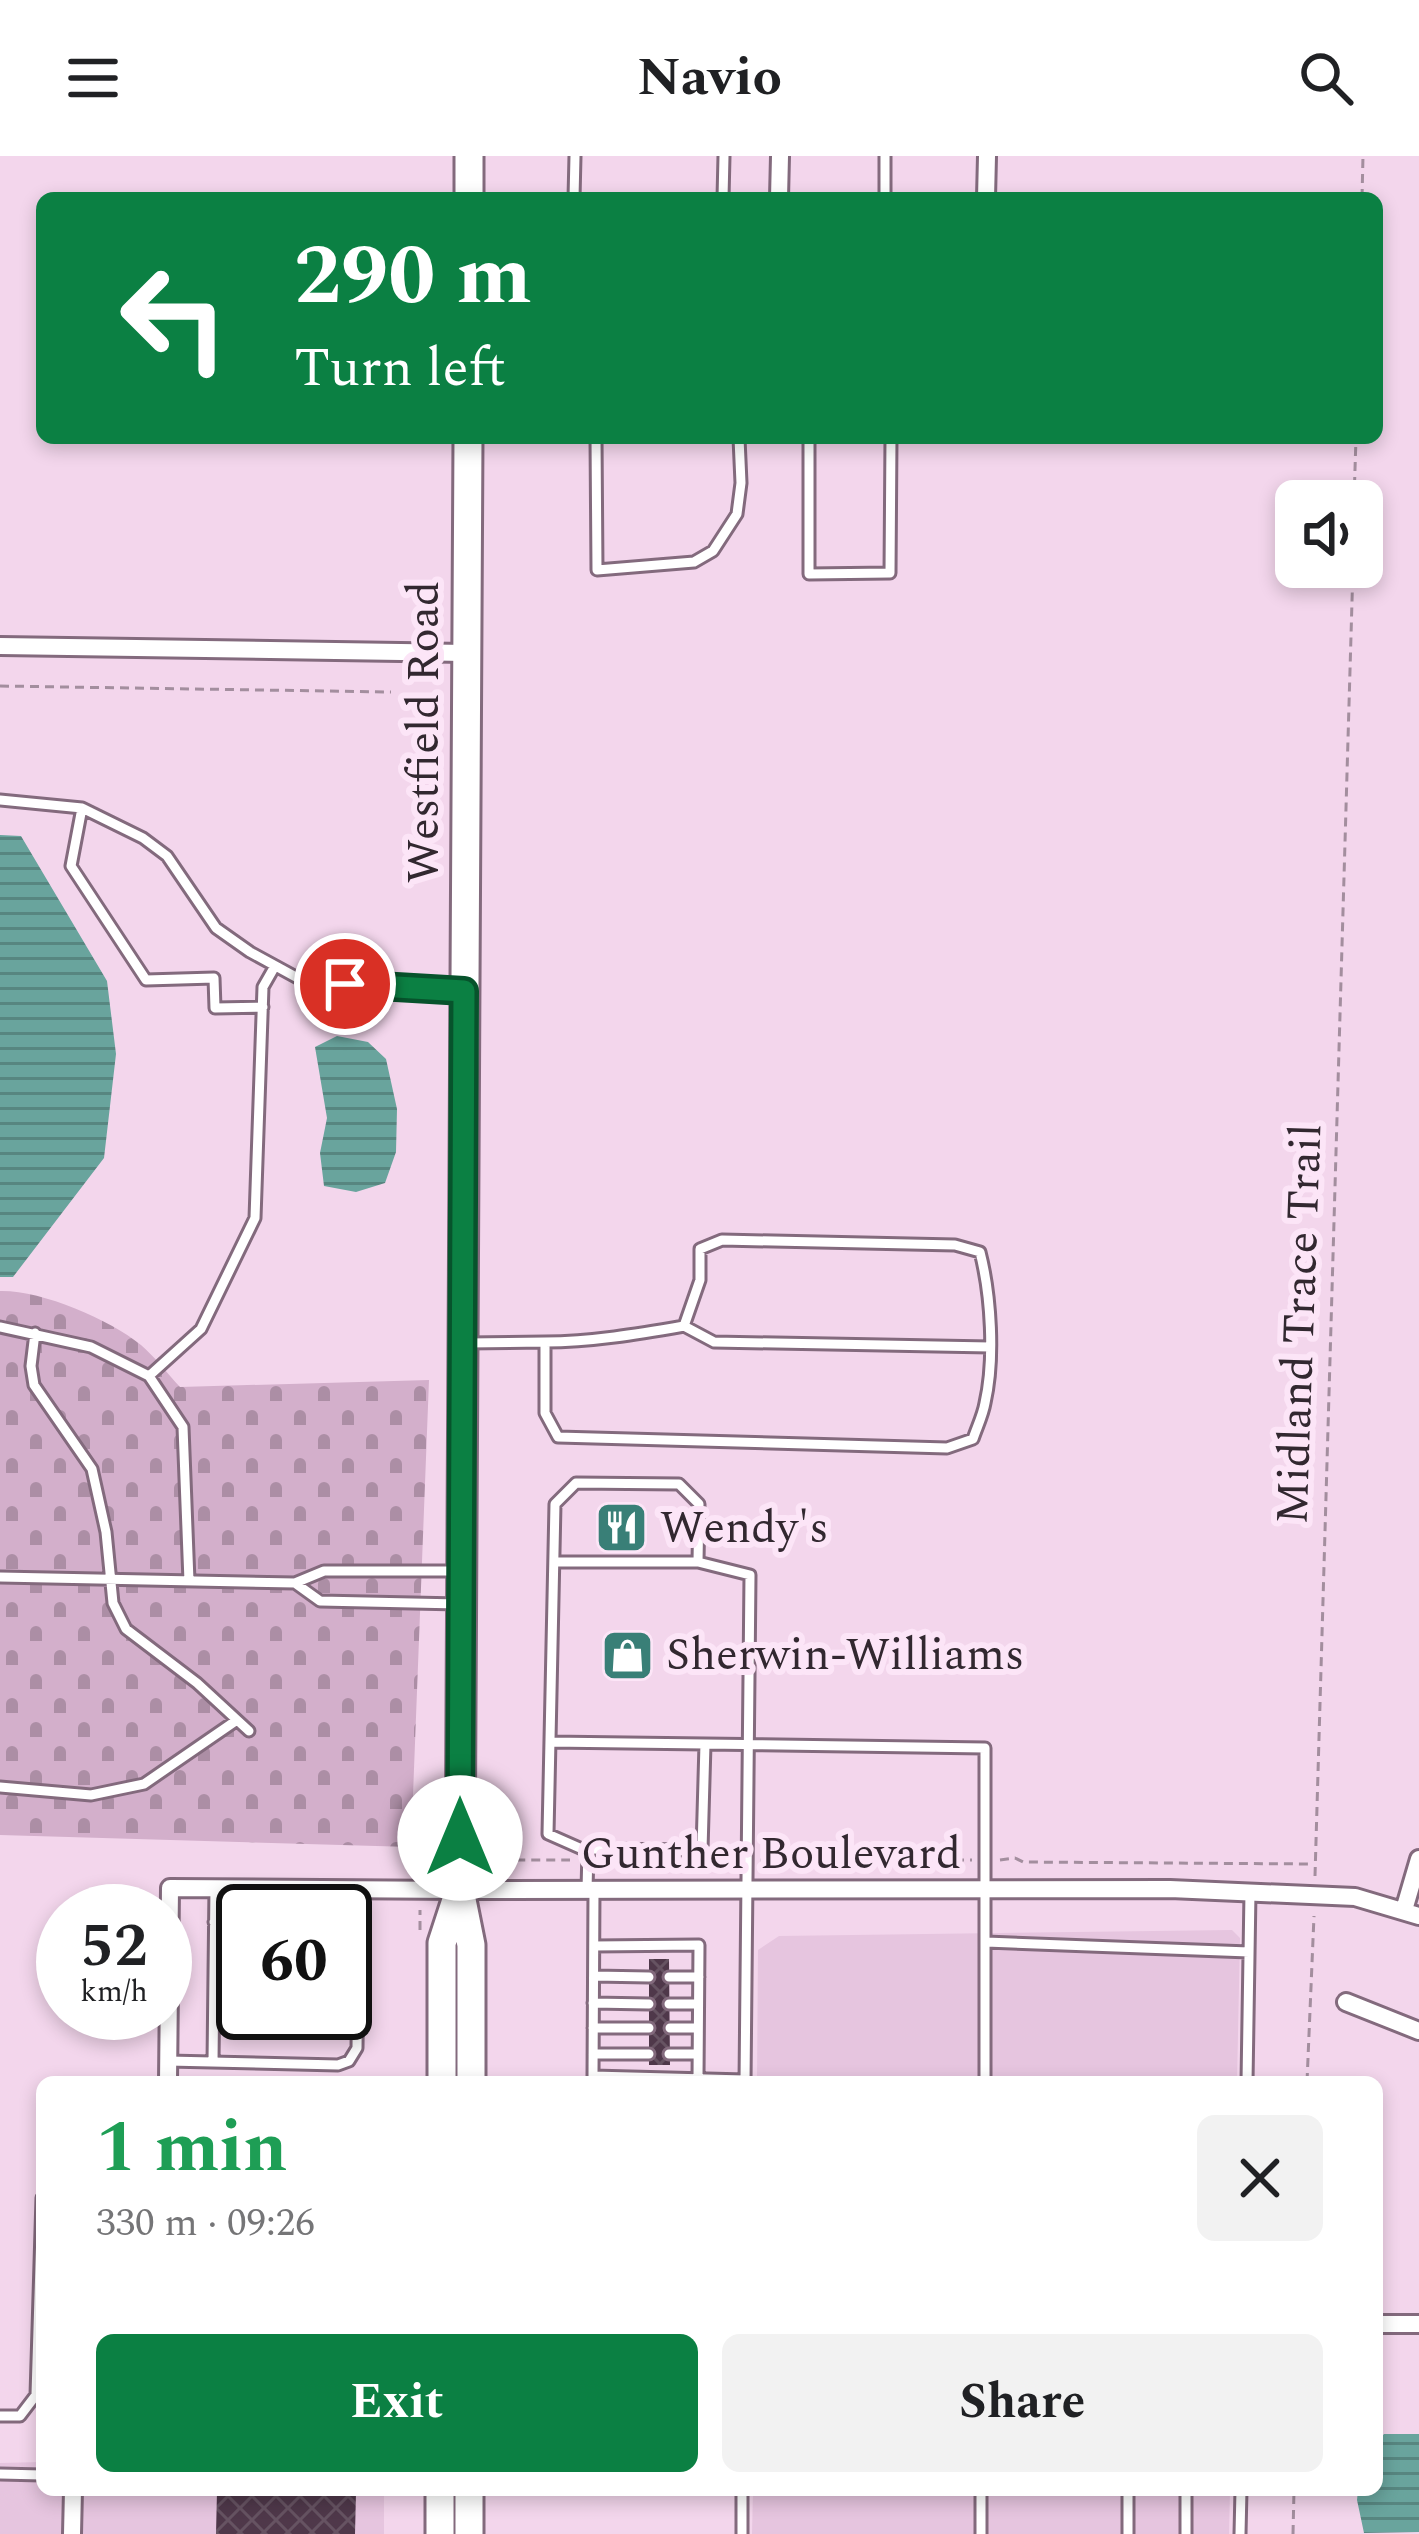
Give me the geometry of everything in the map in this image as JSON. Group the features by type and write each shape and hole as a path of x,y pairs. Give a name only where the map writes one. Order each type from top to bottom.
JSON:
{"main road":[{"path":"469,192 470,156"},
{"name":"Westfield Road","path":"468,444 460,1890 471,1945 471,2076"},
{"name":"Westfield Road","path":"442,2076 442,1943 460,1890"},
{"path":"440,2496 440,2534"},
{"path":"469,2534 470,2496"}],"street":[{"path":"779,192 780,156"},
{"path":"986,192 987,156"},
{"path":"0,646 466,653"},
{"path":"1411,1913 1419,1859"},
{"name":"Gunther Boulevard","path":"167,2076 170,1888 1170,1889 1315,1894 1354,1898 1411,1913"},
{"path":"1346,2002 1419,2031"},
{"path":"1383,2324 1419,2324"},
{"path":"72,2534 73,2496"}],"lane":[{"path":"574,156 574,192"},
{"path":"723,192 724,156"},
{"path":"885,156 885,192"},
{"path":"596,444 597,570 694,562 713,551 737,514 740,444"},
{"path":"809,444 808,574 890,573 891,444"},
{"path":"0,800 82,808 143,838 167,856 216,928 305,982 464,991"},
{"path":"82,808 71,866 146,980 214,978 214,1008 263,1007"},
{"path":"149,1376 201,1329 255,1218 263,987 275,966"},
{"path":"545,1342 545,1413 557,1437 947,1448 973,1439 986,1401 987,1280 980,1252 955,1245 722,1240 700,1249 700,1280 684,1326"},
{"path":"462,1343 624,1336 684,1326 714,1342 990,1347"},
{"path":"0,1327 91,1347 149,1376 184,1427 189,1581"},
{"path":"35,1333 34,1385 92,1469 106,1532 113,1603 126,1629 197,1683 249,1731"},
{"path":"698,1562 699,1504 679,1484 577,1483 555,1504 548,1834 582,1850 702,1850 705,1744"},
{"path":"554,1562 698,1562 750,1575 746,2076"},
{"path":"0,1577 296,1583 324,1571 460,1571"},
{"path":"296,1583 320,1600 460,1604"},
{"path":"0,1787 91,1796 144,1784 237,1720"},
{"path":"550,1742 985,1748 985,2076"},
{"path":"588,1850 594,1946 593,2076"},
{"path":"213,2062 215,1888"},
{"path":"1247,2076 1250,1892"},
{"path":"986,1942 1249,1952"},
{"path":"594,1946 699,1946 698,2076"},
{"path":"594,1976 649,1977"},
{"path":"669,1977 699,1977"},
{"path":"593,2003 649,2004"},
{"path":"669,2004 698,2005"},
{"path":"593,2028 649,2028"},
{"path":"670,2028 698,2028"},
{"path":"168,2061 338,2066 350,2061 357,2040"},
{"path":"593,2054 649,2054"},
{"path":"669,2054 698,2054"},
{"path":"0,2416 20,2416 36,2395 36,2362"},
{"path":"0,2474 36,2475"},
{"path":"742,2496 742,2534"},
{"path":"981,2496 981,2534"},
{"path":"1128,2496 1128,2534"},
{"path":"1186,2496 1186,2534"},
{"path":"1240,2534 1241,2496"}],"path":[{"path":"1362,192 1363,156"},
{"path":"1355,480 1356,444"},
{"name":"Midland Trace Trail","path":"1307,2076 1352,588"},
{"path":"0,686 391,692"},
{"path":"1293,2534 1294,2496"}],"shaded area":[{"path":"0,835 21,836 107,981 116,1054 104,1158 13,1277 0,1277"},
{"path":"337,1036 368,1042 386,1059 397,1109 396,1152 385,1183 356,1192 324,1186 320,1153 327,1118 315,1047"},
{"path":"1232,1930 1240,1938 1237,2076 757,2076 758,1950 779,1936"},
{"path":"1419,2434 1419,2532 1364,2533 1357,2496 1383,2496 1383,2435"},
{"path":"36,2462 36,2496 384,2496 384,2534 0,2534 0,2463"},
{"path":"753,2496 1230,2496 1229,2534 752,2534"}],"green space":[{"path":"0,1291 54,1301 111,1325 141,1345 180,1387 429,1380 411,1847 0,1835"}],"building":[{"path":"649,1959 669,1959 670,2065 649,2065"},
{"path":"217,2496 356,2496 355,2534 216,2534"}],"place":[{"name":"Wendy's","path":"621,1528"},
{"name":"Sherwin-Williams","path":"627,1655"}],"route":[{"path":"345,984 464,991 460,1838"}]}
